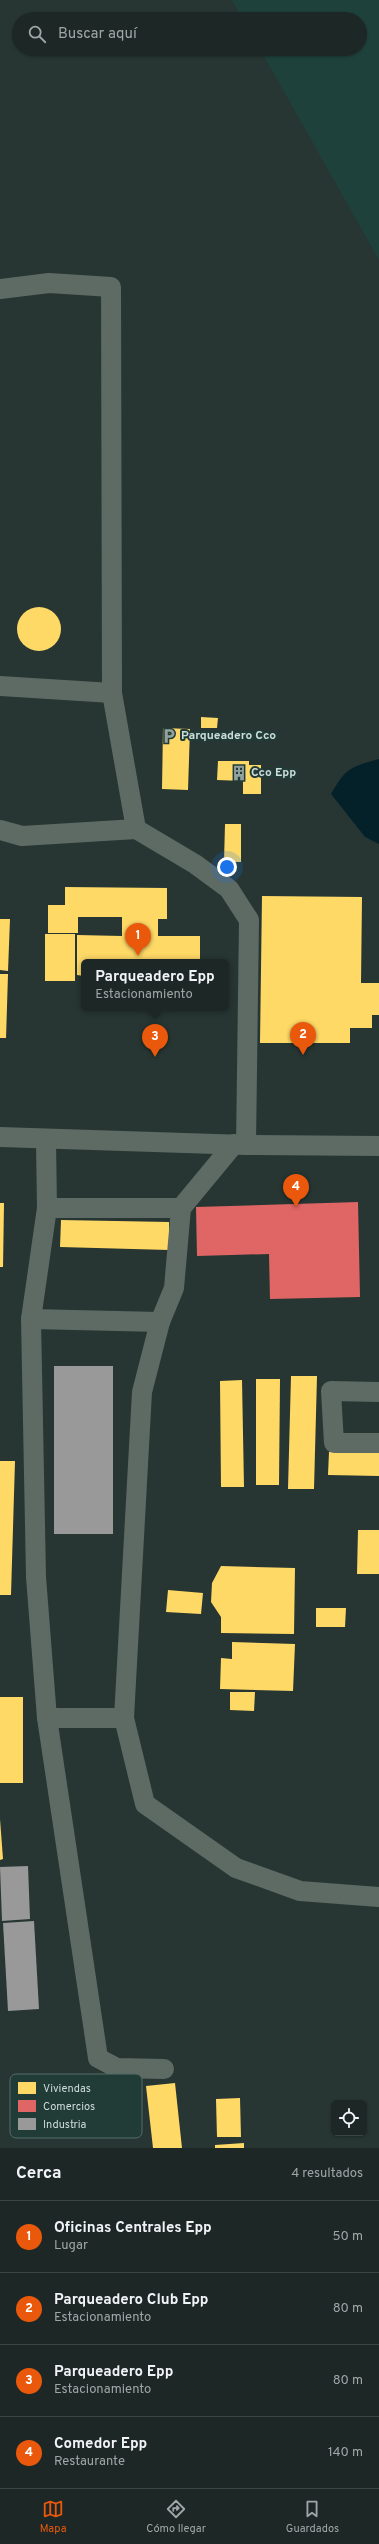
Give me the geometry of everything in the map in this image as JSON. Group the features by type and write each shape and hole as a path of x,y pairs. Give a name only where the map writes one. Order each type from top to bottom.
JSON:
{"street":[{"path":"0,289 49,283 111,287 112,693 136,829"},
{"path":"0,686 112,693"},
{"path":"0,830 22,836 136,829 195,864 229,889 249,920 240,1145 181,1208 174,1288 160,1322 142,1392 124,1718 146,1804 236,1868 300,1891 379,1897"},
{"path":"0,1137 46,1140 240,1145 379,1146"},
{"path":"46,1140 47,1208 31,1319 36,1577 47,1718 98,2058 117,2068 164,2069"},
{"path":"47,1208 181,1208"},
{"path":"31,1319 160,1322"},
{"path":"379,1392 331,1391 334,1443 379,1443"},
{"path":"47,1718 124,1718"}],"shaded area":[{"path":"232,0 379,0 379,260 264,56 367,56 367,12 239,12"},
{"path":"379,759 379,844 365,837 331,794 341,779 350,770 361,764"}],"building: Viviendas":[{"path":"35,607 43,607 48,608 55,613 60,620 60,638 55,645 48,650 35,651 27,648 20,641 17,633 17,625 20,617 27,610"},
{"path":"201,717 218,718 217,728 201,728"},
{"path":"163,728 190,729 188,790 162,789"},
{"name":"Cco Epp","path":"218,761 249,761 249,765 261,765 261,794 243,794 243,781 217,780"},
{"path":"225,824 241,824 241,862 224,862"},
{"path":"65,887 167,888 167,919 158,919 158,936 200,936 200,959 81,959 81,976 77,975 77,935 122,936 122,917 78,917 78,933 48,933 48,905 65,905"},
{"path":"262,896 362,897 361,983 379,983 379,1015 372,1015 372,1028 350,1028 350,1043 260,1043"},
{"path":"0,919 10,919 8,971 0,970"},
{"path":"45,934 75,934 75,981 45,981"},
{"path":"0,974 8,974 6,1038 0,1038"},
{"path":"0,1203 4,1203 3,1267 0,1267"},
{"path":"61,1220 169,1222 169,1250 60,1247"},
{"path":"291,1376 317,1376 314,1489 288,1489"},
{"path":"256,1379 280,1379 279,1485 256,1485"},
{"path":"242,1380 244,1487 221,1487 220,1381"},
{"path":"329,1452 379,1453 379,1476 328,1475"},
{"path":"0,1461 15,1461 11,1595 0,1595"},
{"path":"358,1530 379,1530 379,1574 357,1574"},
{"path":"221,1566 295,1568 294,1634 221,1633 221,1617 211,1602 212,1583"},
{"path":"168,1590 203,1593 201,1614 166,1612"},
{"path":"316,1608 346,1608 345,1627 316,1627"},
{"path":"232,1642 295,1644 293,1691 220,1689 221,1658 232,1659"},
{"path":"230,1692 255,1692 254,1711 230,1710"},
{"path":"0,1697 23,1697 23,1783 0,1783"},
{"path":"0,1819 3,1859 0,1860"},
{"path":"175,2083 182,2148 153,2148 146,2086"},
{"path":"240,2098 241,2137 217,2137 216,2099"},
{"path":"244,2143 244,2148 215,2148 215,2145"}],"building: Comercios":[{"path":"358,1202 360,1297 270,1299 269,1254 197,1256 196,1207"}],"building: Industria":[{"path":"54,1366 113,1366 113,1534 54,1534"},
{"path":"28,1866 30,1919 2,1921 0,1867"},
{"path":"34,1921 39,2009 8,2011 3,1923"}],"place":[{"name":"Parqueadero Cco","path":"169,736"},
{"name":"Cco Epp","path":"239,773"},
{"name":"Oficinas Centrales Epp","path":"138,956"},
{"name":"Parqueadero Club Epp","path":"303,1055"},
{"name":"Parqueadero Epp","path":"155,1057"},
{"name":"Comedor Epp","path":"296,1207"}]}
